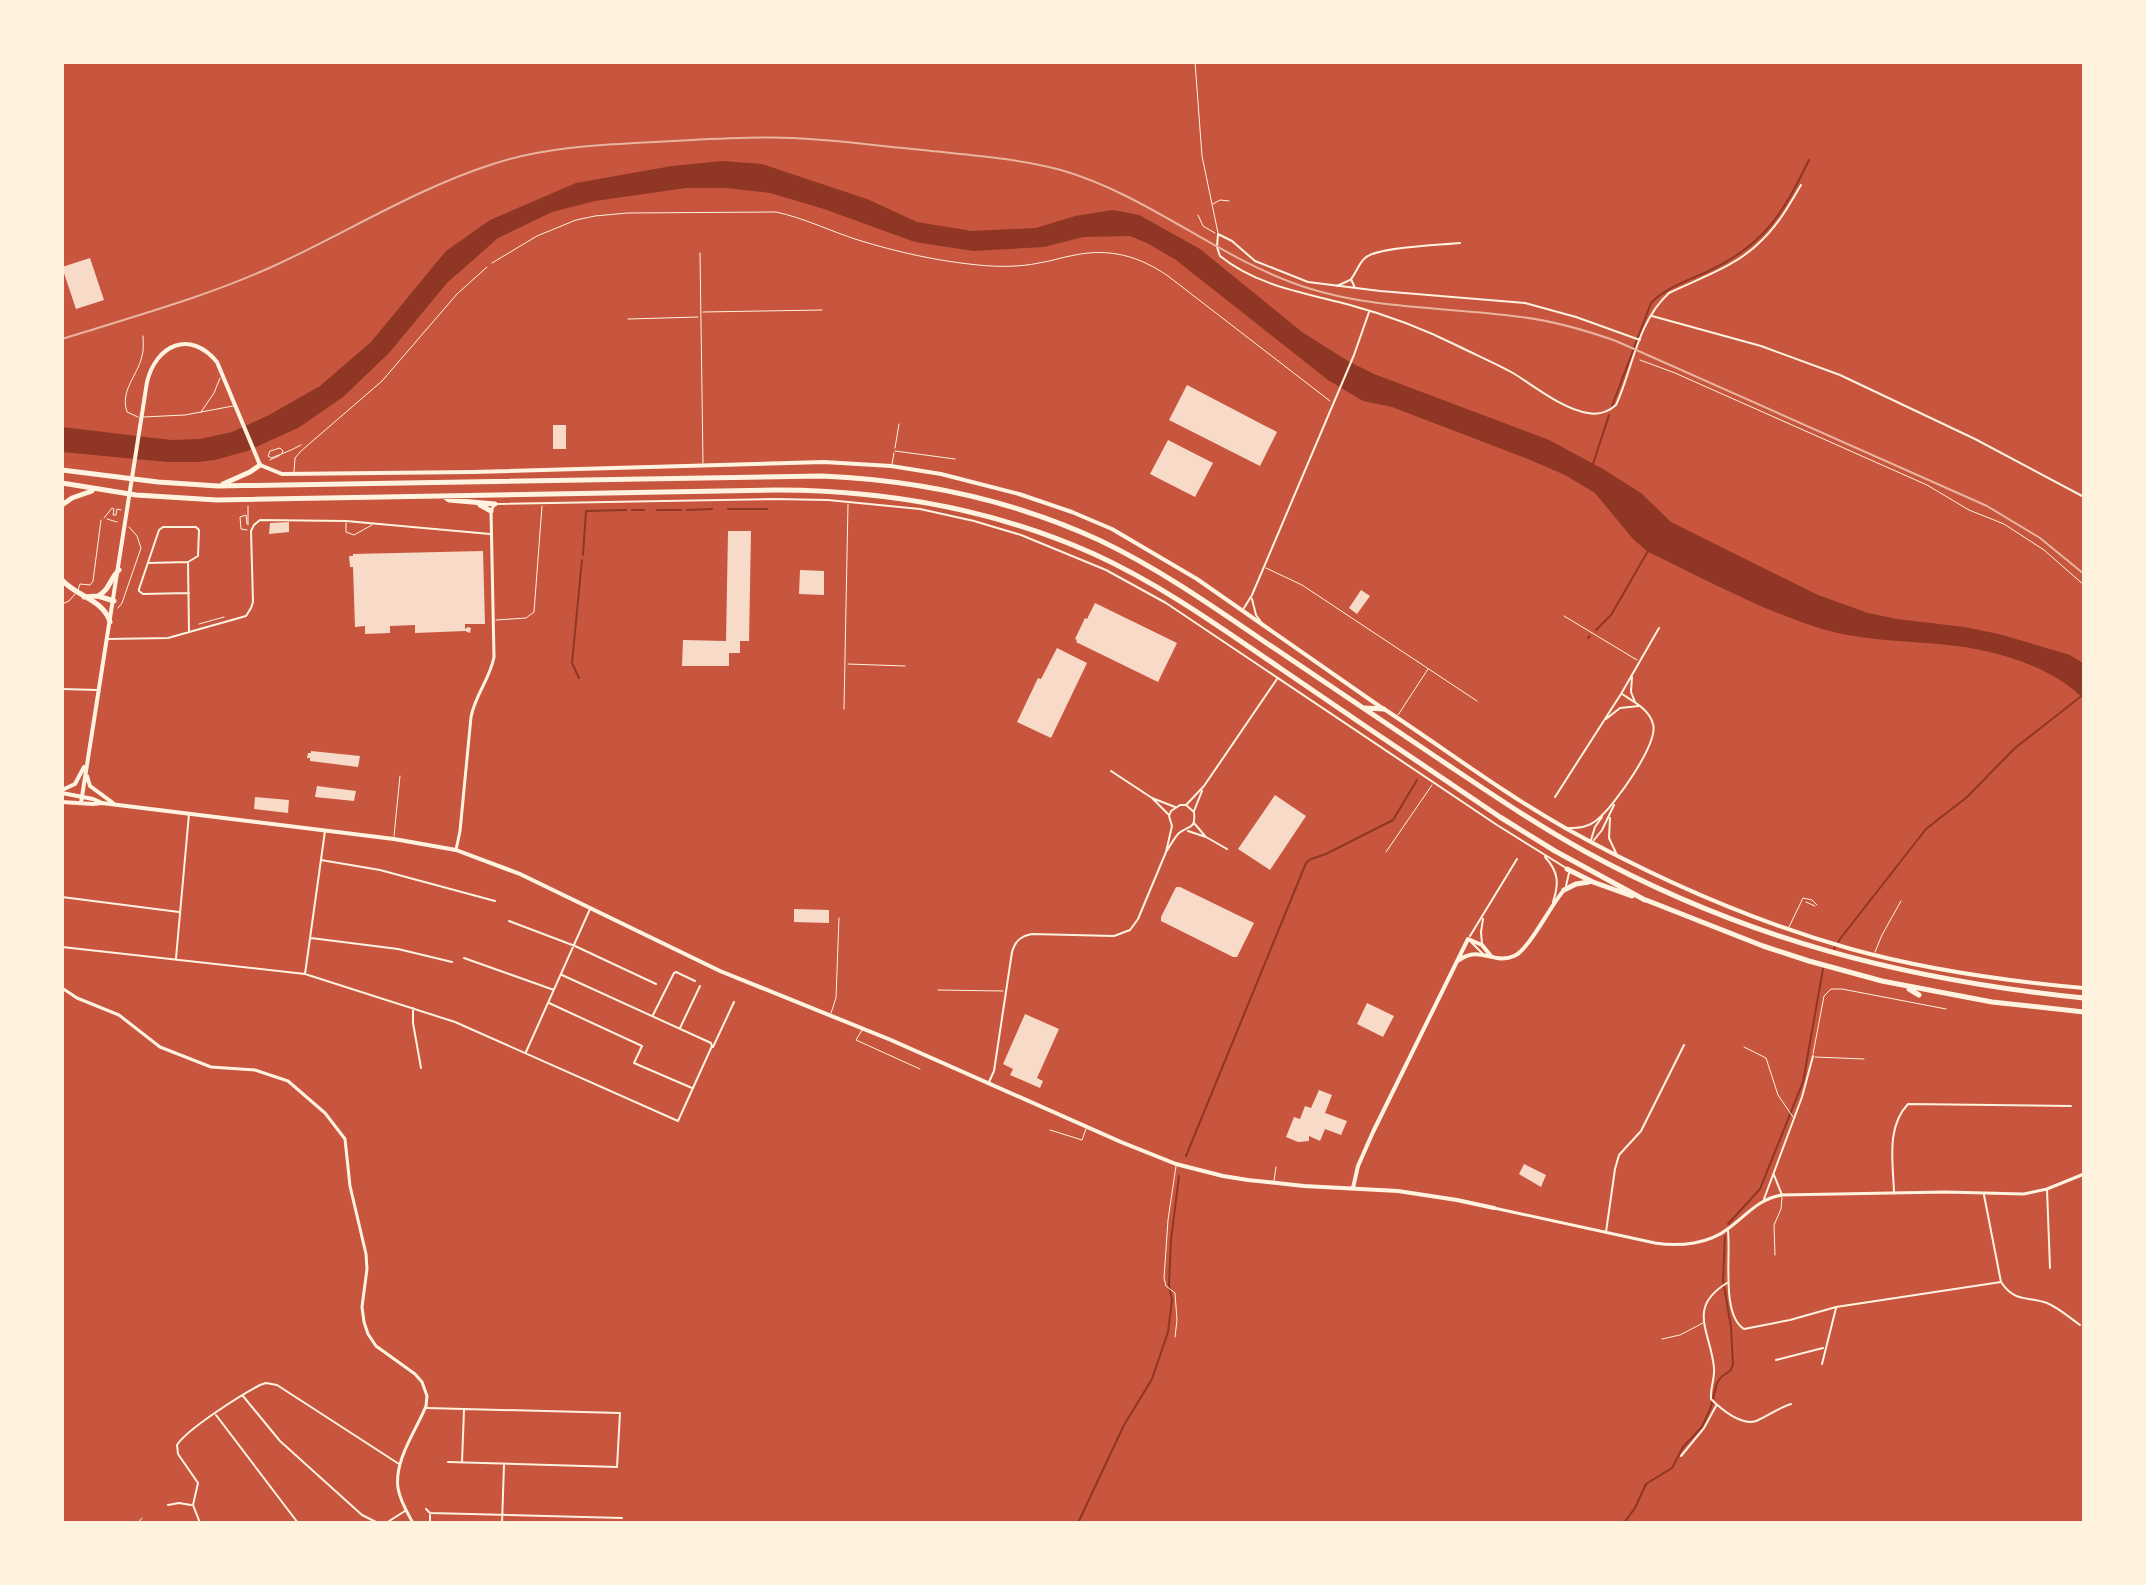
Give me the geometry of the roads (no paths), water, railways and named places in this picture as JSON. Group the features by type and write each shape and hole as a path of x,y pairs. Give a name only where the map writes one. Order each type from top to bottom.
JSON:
{"highway":[{"path":"218,486 260,465"},
{"path":"62,470 218,486 798,475 870,479 972,496 1071,529 1119,550 1174,581 1522,814 1661,890 1739,923 1831,953 1947,981 2084,998"},
{"path":"62,483 157,497 217,500 776,490 850,492 921,501 973,512 1021,526 1094,554 1168,594 1500,817 1645,900"},
{"path":"62,505 72,498 97,490"},
{"path":"444,497 475,504 495,504"},
{"path":"475,504 491,511"},
{"path":"97,599 119,570"},
{"path":"62,580 83,597 114,601"},
{"path":"97,599 110,622"},
{"path":"1364,708 1384,709"},
{"path":"1567,869 1593,882 1752,942 1825,966 1905,986 1992,1002 2084,1012"},
{"path":"1564,890 1576,884 1593,882"},
{"path":"1905,986 1919,995"}],"main road":[{"path":"81,803 145,389 155,360 161,354 174,346 190,345 211,355 222,372 260,465 282,474 824,462 891,466 941,474 988,485 1090,519 1152,551 1243,610 1512,796 1591,842 1712,901 1788,929 1874,955 1980,976 2084,988"},
{"path":"62,792 78,780 88,757"},
{"path":"86,772 90,786 115,804"},
{"path":"62,792 102,803"},
{"path":"62,802 115,804 394,839 456,850 520,874 708,966 862,1028 1176,1164 1233,1178 1428,1195 1494,1208"},
{"path":"1455,963 1469,954 1505,959 1518,954 1564,890"},
{"path":"1353,1188 1358,1166 1373,1132 1468,939 1482,945 1491,956"}],"street":[{"path":"1637,339 1525,303 1336,287 1297,279 1255,261 1232,241 1218,234 1220,256 1255,277 1280,287 1370,311 1445,340 1584,413 1605,412 1616,405 1637,339 1656,306 1669,293 1729,264 1759,243 1779,220 1801,185"},
{"path":"1336,287 1351,279 1365,258 1376,252 1460,243"},
{"path":"1351,279 1355,289"},
{"path":"1243,610 1354,355 1370,311"},
{"path":"1651,315 1761,346 1830,371 1975,439 2084,497"},
{"path":"456,850 471,717 494,657 491,511 495,504 774,499 905,507 956,517 1009,531 1106,570 1166,603 1567,869 1569,877 1564,890"},
{"path":"107,639 154,639 241,618 249,612 253,602 251,531 256,523 268,519 346,521 491,534"},
{"path":"148,563 188,562 199,555 199,530 194,526 160,528 148,563 139,592 189,593"},
{"path":"188,562 189,632"},
{"path":"1252,595 1252,605 1262,623"},
{"path":"1555,797 1659,628"},
{"path":"1633,672 1631,692 1637,704"},
{"path":"1111,771 1152,798 1175,807 1186,805 1204,786 1278,678"},
{"path":"62,689 98,690"},
{"path":"1591,842 1595,827 1616,800 1653,739 1652,720 1637,704 1621,694"},
{"path":"1602,723 1620,708 1637,704"},
{"path":"1204,786 1194,812 1194,823 1206,837"},
{"path":"989,1083 994,1071 1013,948 1019,938 1032,934 1114,936 1136,924 1166,852 1172,826 1169,816 1152,798"},
{"path":"1591,842 1597,838 1616,800"},
{"path":"1186,805 1194,812"},
{"path":"1169,816 1175,807"},
{"path":"1565,828 1584,827 1605,813"},
{"path":"1611,813 1609,838 1620,857"},
{"path":"176,959 189,814"},
{"path":"1172,826 1181,831 1194,823"},
{"path":"305,974 325,830"},
{"path":"1186,830 1227,849"},
{"path":"1166,852 1181,831"},
{"path":"1542,853 1557,877 1552,903"},
{"path":"1483,954 1468,939 1517,859"},
{"path":"321,860 380,870 495,901"},
{"path":"62,897 180,912"},
{"path":"525,1053 590,909"},
{"path":"1482,945 1483,915"},
{"path":"509,921 575,946 656,984"},
{"path":"310,937 398,949 452,962"},
{"path":"62,947 305,974 455,1022 678,1121 711,1043 562,975"},
{"path":"464,958 555,990"},
{"path":"653,1017 674,973 695,981"},
{"path":"679,1029 700,986"},
{"path":"62,988 77,998 119,1015 160,1047 211,1067 255,1070 288,1081 340,1130 345,1139 350,1186 366,1254 362,1307 364,1322 376,1346 415,1374 427,1396 426,1408 400,1465 398,1488 413,1523"},
{"path":"713,1047 734,1002"},
{"path":"549,1003 642,1046 634,1063 693,1088"},
{"path":"414,1007 413,1023 421,1068"},
{"path":"1606,1233 1616,1162 1646,1122 1684,1045"},
{"path":"1764,1200 1813,1056"},
{"path":"1894,1193 1892,1141 1908,1104 2071,1106"},
{"path":"1774,1174 1782,1195"},
{"path":"1494,1208 1673,1245 1709,1239 1728,1229 1764,1200 1782,1195 2024,1194 2047,1189 2084,1174"},
{"path":"2047,1189 2050,1268"},
{"path":"1984,1194 2001,1282 2012,1295 2046,1303 2082,1326"},
{"path":"1728,1229 1727,1283 1740,1329 1836,1307 2001,1282"},
{"path":"1727,1283 1709,1297 1705,1305 1703,1323 1714,1370 1711,1399 1741,1420 1752,1422 1791,1404"},
{"path":"1822,1364 1836,1307"},
{"path":"1776,1360 1825,1347"},
{"path":"200,1523 193,1505 198,1483 178,1454 177,1445 181,1438 242,1395 266,1383 277,1385 400,1465"},
{"path":"242,1395 280,1441 362,1515 378,1523"},
{"path":"1681,1456 1704,1428 1716,1404"},
{"path":"426,1408 620,1413 617,1467 448,1462"},
{"path":"462,1462 464,1409"},
{"path":"215,1414 298,1523"},
{"path":"502,1523 504,1464"},
{"path":"168,1505 193,1505"},
{"path":"426,1509 430,1513 622,1518"},
{"path":"386,1523 406,1510"},
{"path":"614,1511 614,1518"},
{"path":"430,1513 430,1523"}],"lane":[{"path":"1195,62 1202,156 1218,234"},
{"path":"1211,206 1216,200 1229,201"},
{"path":"1198,215 1206,228 1218,234"},
{"path":"700,253 703,466"},
{"path":"294,475 295,458 382,381 457,294 487,267"},
{"path":"701,312 822,310"},
{"path":"628,319 701,317"},
{"path":"143,336 142,359 125,396 127,412 134,417 154,417 235,406"},
{"path":"201,412 214,393 222,372"},
{"path":"891,466 899,424"},
{"path":"895,451 955,459"},
{"path":"844,709 848,502"},
{"path":"493,620 526,618 534,612 542,503"},
{"path":"62,604 69,601 80,584 90,585 93,581 103,519"},
{"path":"346,521 346,532 354,535 374,523"},
{"path":"1264,566 1302,585 1477,701"},
{"path":"1564,616 1640,661"},
{"path":"845,664 905,666"},
{"path":"1397,717 1428,669"},
{"path":"394,839 400,776"},
{"path":"1386,852 1434,783"},
{"path":"1788,929 1805,899"},
{"path":"1874,955 1901,901"},
{"path":"830,1015 836,998 839,918"},
{"path":"1864,1059 1813,1056 1824,996 1831,989 1846,989 1946,1009"},
{"path":"938,990 1006,991"},
{"path":"862,1028 856,1040 920,1069"},
{"path":"1744,1047 1766,1058 1775,1089 1794,1118"},
{"path":"1050,1130 1082,1140 1087,1127"},
{"path":"1175,1337 1175,1293 1165,1283 1166,1246 1176,1164"},
{"path":"1274,1183 1276,1167"},
{"path":"1775,1255 1774,1225 1781,1209 1782,1195"},
{"path":"1662,1339 1680,1335 1703,1323"}],"waterway":[{"path":"1612,406 1651,303 1672,288 1746,249 1781,211 1809,160"},
{"path":"1593,464 1609,415"},
{"path":"687,510 712,509"},
{"path":"728,509 767,509"},
{"path":"583,555 586,511 626,510"},
{"path":"632,510 644,510"},
{"path":"657,510 681,510"},
{"path":"1596,630 1611,615 1648,551"},
{"path":"579,678 572,663 582,560"},
{"path":"1834,949 1926,829 1967,797 2015,748 2084,694"},
{"path":"1186,1156 1306,863 1393,820 1417,780"},
{"path":"1728,1224 1760,1189 1803,1082 1823,969"},
{"path":"1078,1523 1124,1425 1152,1379 1168,1332 1172,1300 1169,1285 1171,1240 1179,1176"},
{"path":"1624,1523 1646,1484 1672,1468 1683,1447 1702,1427 1717,1383 1733,1365 1731,1327 1723,1280 1725,1236"}],"railway":[{"path":"62,339 225,286 278,264 438,185 493,164 532,154 613,144 776,138 992,157 1044,166 1094,181 1247,263 1311,289 1363,301 1533,319 1569,326 1616,341 1987,506 2040,538 2084,574"}]}
